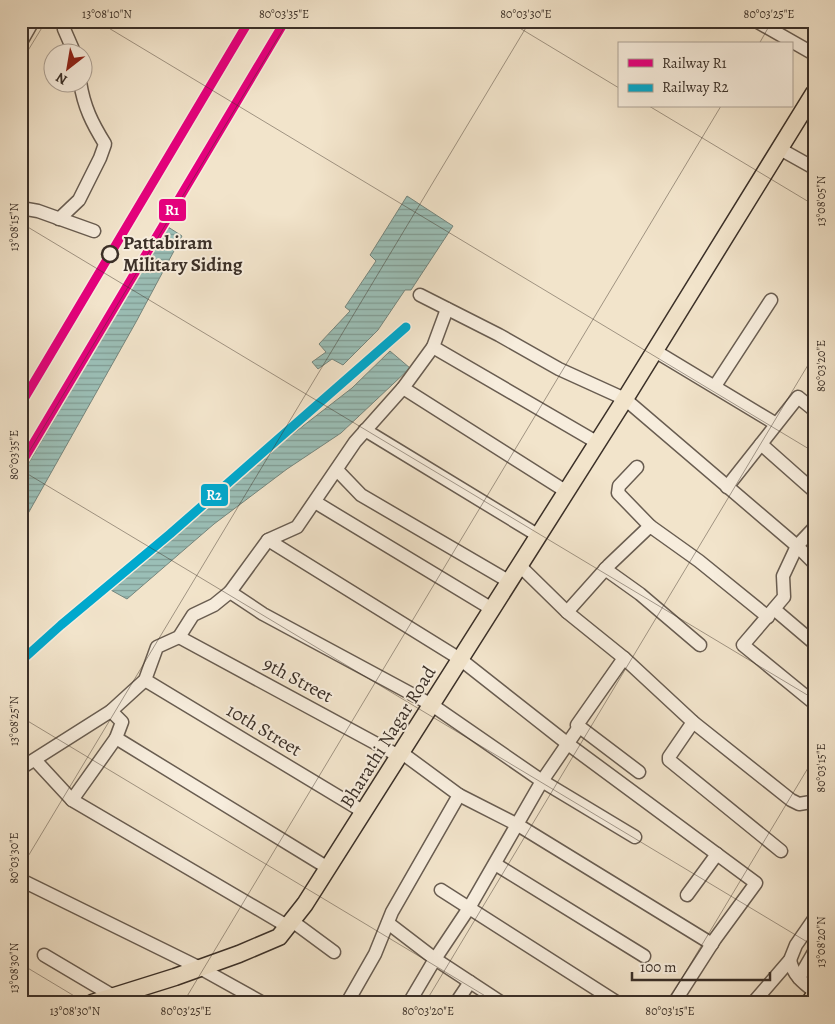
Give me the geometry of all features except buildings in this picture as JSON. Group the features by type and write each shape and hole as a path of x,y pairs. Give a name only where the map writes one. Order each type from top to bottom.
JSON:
{"main road":[{"name":"Bharathi Nagar Road","path":"92,1003 119,1000 279,937 305,904 364,812 598,443 812,99"},
{"path":"809,1003 814,996"}],"street":[{"path":"21,42 34,21"},
{"path":"63,21 64,29 70,42"},
{"path":"756,21 814,54"},
{"path":"59,219 79,200 105,144 91,121 82,92"},
{"path":"780,149 814,168"},
{"path":"21,208 94,231"},
{"path":"420,295 499,335 559,369 625,399 797,546 814,563"},
{"path":"715,386 771,300"},
{"path":"21,768 111,711 145,680 157,647 179,637 193,615 214,605 230,592 268,540 297,527 355,442 403,388 433,347 447,309"},
{"path":"433,347 598,443"},
{"path":"655,351 776,424"},
{"path":"403,388 567,492"},
{"path":"727,486 798,397 814,410"},
{"path":"366,430 539,536"},
{"path":"761,444 814,491"},
{"path":"637,467 619,486 618,493 650,526 814,643"},
{"path":"337,470 361,495 510,582"},
{"path":"315,502 492,609"},
{"path":"567,612 605,569 650,526"},
{"path":"814,528 797,546 783,576 784,597 743,645 814,703"},
{"path":"268,540 460,659 568,744 756,883 712,944 674,1003"},
{"path":"520,566 567,612 624,658 693,722 791,800 799,804 811,802 814,798"},
{"path":"605,569 640,594 700,645"},
{"path":"230,592 263,614 432,705 542,781 634,837"},
{"name":"9th Street","path":"179,637 400,754 459,795 518,825 712,944"},
{"path":"624,658 577,724 639,772"},
{"name":"10th Street","path":"145,680 364,812"},
{"path":"72,800 116,738 122,722 111,711"},
{"path":"693,722 669,757 669,760 781,851"},
{"path":"409,1003 435,959 469,908 542,781 579,727"},
{"path":"116,738 328,868"},
{"path":"35,760 72,800 290,923 334,952"},
{"path":"347,1003 375,954 388,923 459,795"},
{"path":"687,895 718,854"},
{"path":"495,864 644,956"},
{"path":"21,880 200,968 263,1003"},
{"path":"441,890 618,1003"},
{"path":"753,1003 790,960 796,945 814,919"},
{"path":"388,923 435,959 502,1003"},
{"path":"799,978 814,952"},
{"path":"44,955 119,1000"},
{"path":"790,960 799,978 814,991"},
{"path":"456,1003 470,982"}],"water":[{"path":"407,196 453,226 411,290 405,290 378,330 343,365 332,359 318,369 312,362 326,352 319,344 350,311 345,307 376,261 370,255"},
{"path":"165,225 182,236 136,322 21,526 21,476 114,317"},
{"path":"390,351 410,368 341,433 287,469 214,524 127,599 109,589 163,547 272,450 352,388"}],"rail line":[{"name":"R1","path":"21,404 249,21"},
{"name":"R1","path":"21,464 285,21"},
{"name":"R2","path":"21,661 170,534 406,327"}],"place":[{"name":"Pattabiram Military Siding","path":"110,254"}]}
